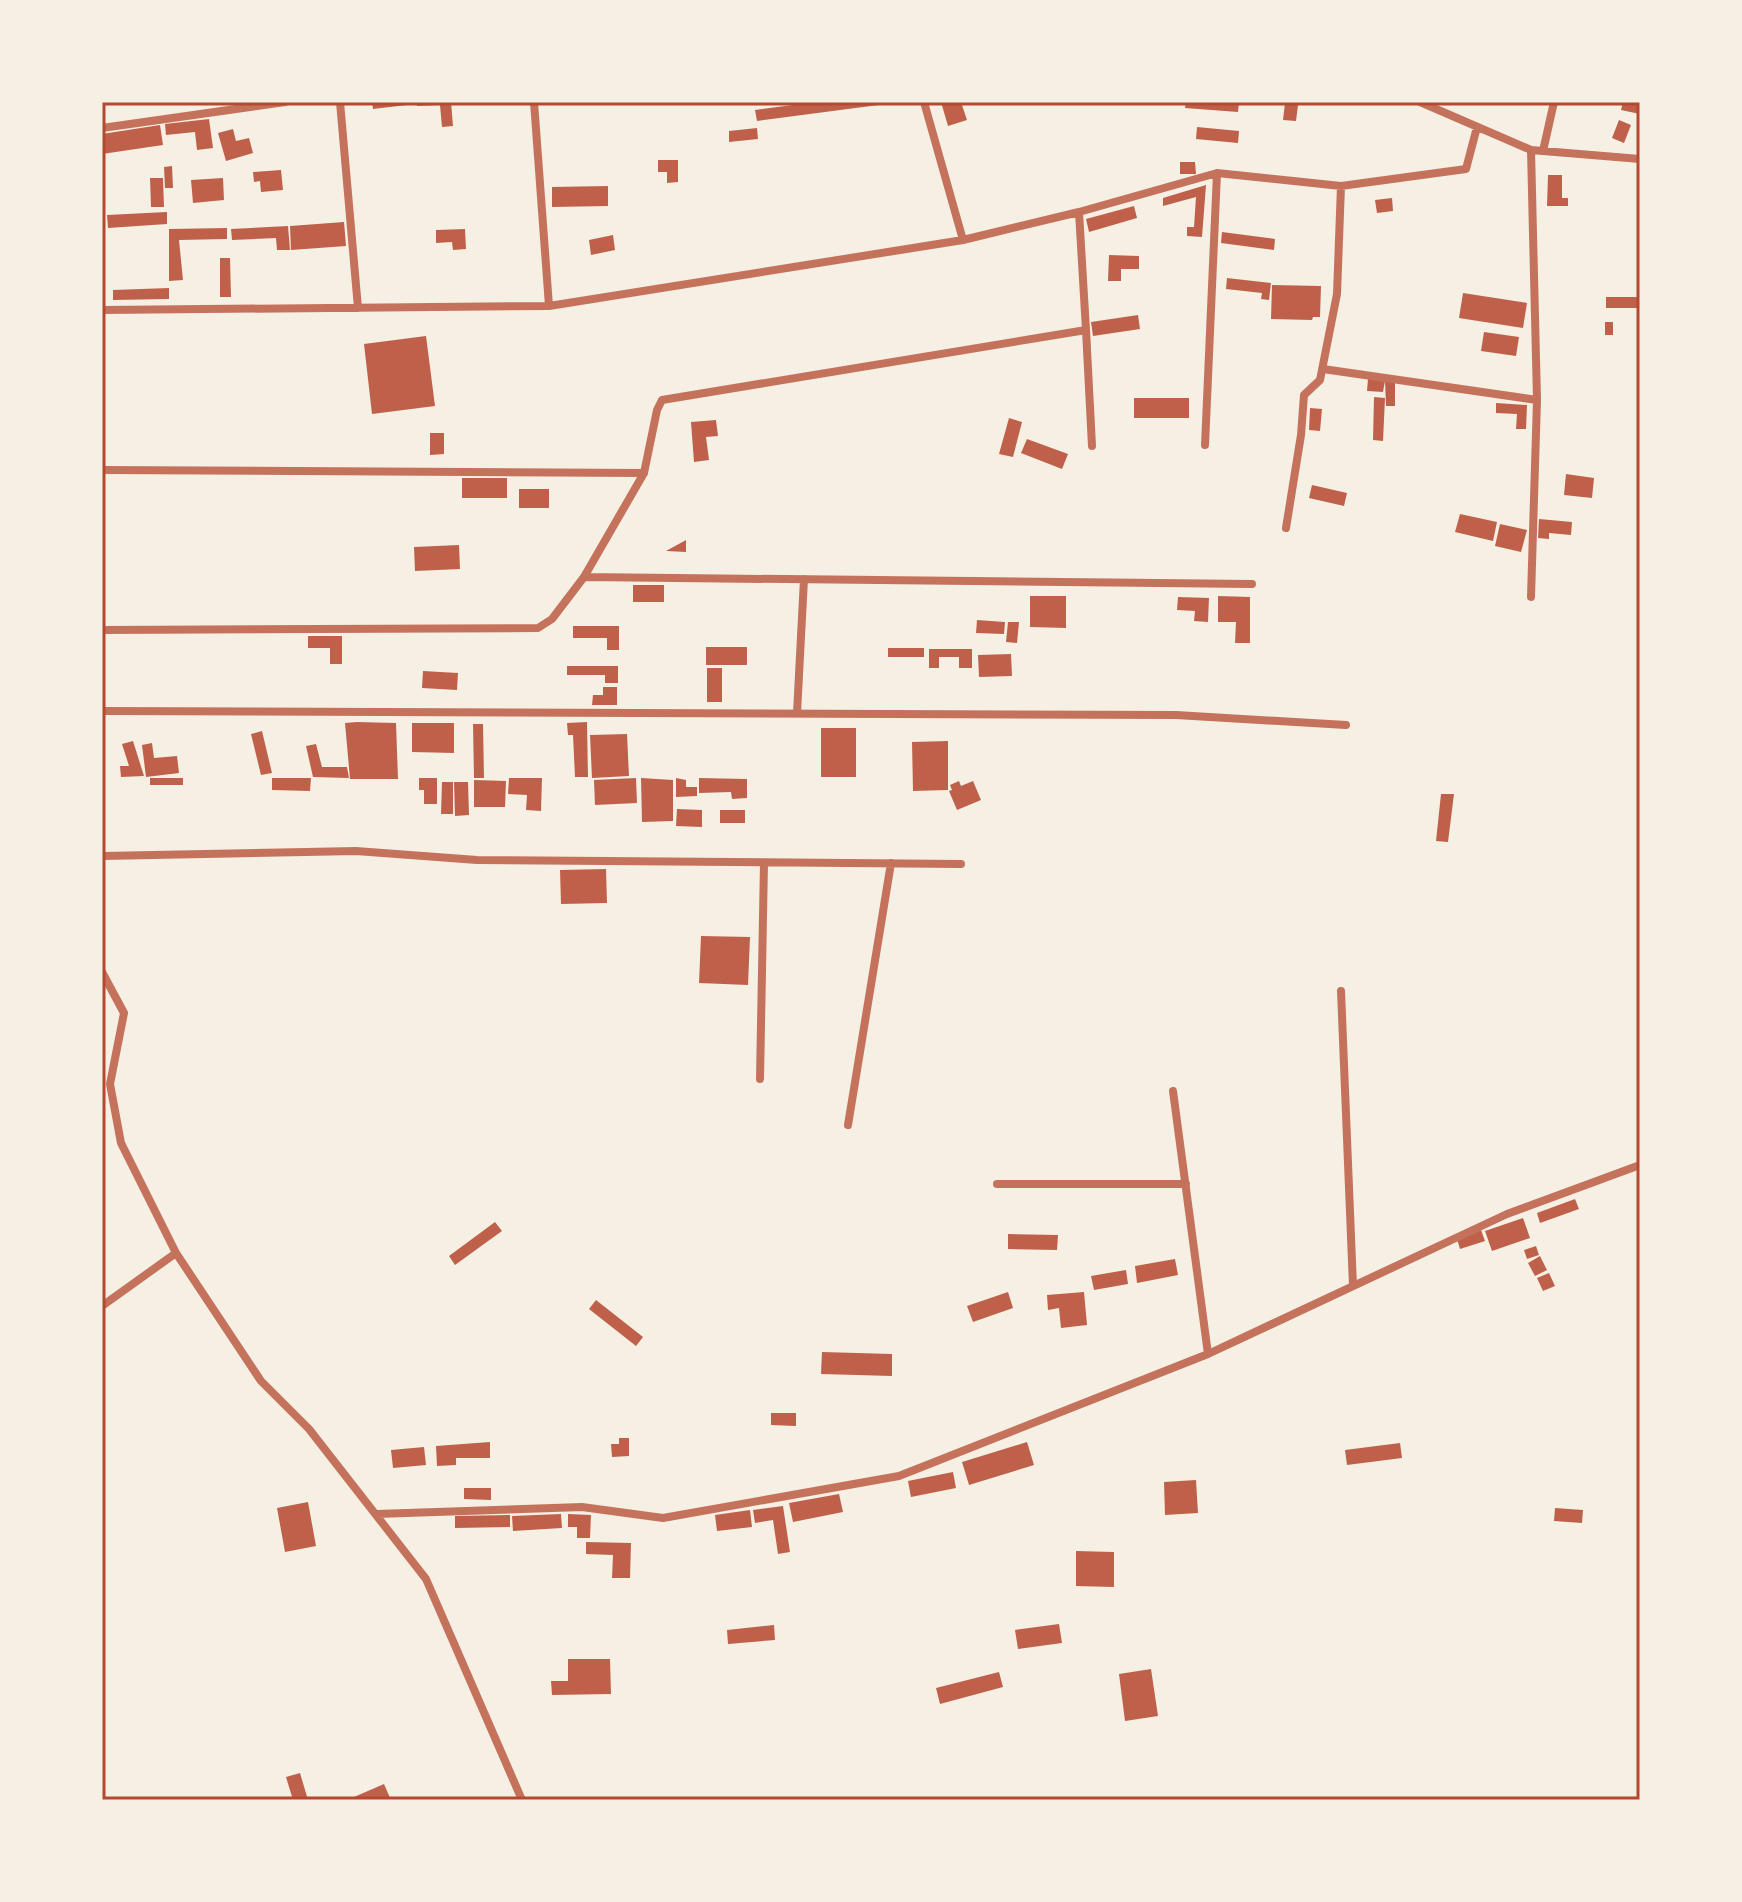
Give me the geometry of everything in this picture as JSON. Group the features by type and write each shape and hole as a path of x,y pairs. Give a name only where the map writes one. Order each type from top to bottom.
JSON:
{"street":[{"path":"102,128 285,102"},
{"path":"340,102 358,308"},
{"path":"534,102 549,306"},
{"path":"924,102 963,240"},
{"path":"1420,102 1531,150 1640,159"},
{"path":"1543,151 1554,102"},
{"path":"102,310 549,306 963,240 1079,212 1217,173 1341,186 1466,169 1477,127"},
{"path":"1531,150 1537,400 1531,597"},
{"path":"1205,445 1217,173"},
{"path":"1286,528 1304,395 1320,380 1337,294 1341,186"},
{"path":"1079,212 1092,446"},
{"path":"102,630 538,628 552,619 584,577 644,473 657,410 662,400 1086,330"},
{"path":"1323,369 1537,400"},
{"path":"102,470 644,473"},
{"path":"584,577 1252,584"},
{"path":"797,713 804,579"},
{"path":"102,711 1176,715 1346,725"},
{"path":"102,856 356,851 477,860 961,864"},
{"path":"760,1079 764,863"},
{"path":"848,1125 891,863"},
{"path":"102,972 124,1013 106,1084 121,1143 176,1253 261,1381 309,1429 426,1579 522,1800"},
{"path":"1341,991 1353,1286"},
{"path":"1173,1091 1208,1354"},
{"path":"377,1514 582,1507 663,1518 899,1476 1208,1354 1507,1214 1640,1165"},
{"path":"997,1184 1186,1184"},
{"path":"102,1306 176,1253"}],"building":[{"path":"372,102 406,102 407,105 373,109"},
{"path":"417,102 451,102 453,126 442,127 440,105 417,106"},
{"path":"816,102 886,104 757,121 755,110"},
{"path":"941,102 961,102 967,120 948,126"},
{"path":"1186,102 1239,102 1238,112 1185,108"},
{"path":"1623,102 1640,102 1640,114 1621,110"},
{"path":"1285,103 1298,105 1296,121 1283,120"},
{"path":"209,119 213,148 197,150 195,132 166,135 165,124"},
{"path":"1619,120 1631,125 1624,143 1612,138"},
{"path":"160,125 163,145 102,154 102,134"},
{"path":"1197,127 1239,131 1238,143 1196,139"},
{"path":"757,128 758,139 729,142 729,131"},
{"path":"233,129 236,141 249,138 253,153 226,161 218,133"},
{"path":"658,160 678,160 678,182 667,183 667,172 658,172"},
{"path":"1180,162 1195,162 1196,174 1180,174"},
{"path":"172,166 173,188 165,188 164,167"},
{"path":"281,170 283,190 261,192 260,181 254,182 253,172"},
{"path":"1548,175 1562,175 1562,198 1568,198 1568,206 1547,206"},
{"path":"150,178 163,178 164,207 151,207"},
{"path":"223,178 224,200 193,203 191,180"},
{"path":"1206,185 1202,237 1187,236 1187,227 1194,227 1196,197 1163,206 1163,198"},
{"path":"608,186 608,206 552,207 552,187"},
{"path":"1392,198 1393,211 1377,213 1375,200"},
{"path":"1134,206 1137,218 1089,232 1086,219"},
{"path":"167,212 167,224 108,228 107,215"},
{"path":"344,222 346,246 291,250 290,226"},
{"path":"288,226 290,250 277,250 276,238 232,240 231,229"},
{"path":"227,228 227,239 179,240 183,280 169,281 169,229"},
{"path":"465,229 466,249 453,250 452,242 436,243 436,230"},
{"path":"1222,232 1275,239 1274,250 1221,243"},
{"path":"613,235 615,250 591,255 589,240"},
{"path":"1109,255 1139,256 1139,269 1121,269 1121,281 1108,281"},
{"path":"220,258 230,258 231,297 220,297"},
{"path":"1227,278 1271,283 1269,300 1261,299 1262,293 1226,289"},
{"path":"1272,285 1321,286 1320,317 1313,317 1312,320 1271,319"},
{"path":"169,288 169,299 113,300 113,290"},
{"path":"1463,293 1527,303 1523,328 1459,318"},
{"path":"1606,297 1640,297 1640,308 1606,308"},
{"path":"1138,315 1140,329 1093,336 1091,322"},
{"path":"1605,322 1613,322 1613,335 1605,335"},
{"path":"1484,332 1519,337 1516,356 1481,351"},
{"path":"426,336 435,406 372,414 364,344"},
{"path":"1368,379 1385,381 1383,392 1367,391"},
{"path":"1385,380 1395,380 1395,406 1386,406"},
{"path":"1374,397 1385,398 1383,441 1373,440"},
{"path":"1134,398 1189,398 1189,418 1134,418"},
{"path":"1496,403 1527,405 1526,429 1516,429 1517,414 1496,413"},
{"path":"1310,408 1322,409 1320,431 1309,430"},
{"path":"1009,418 1022,422 1013,457 999,454"},
{"path":"716,420 718,436 706,437 709,460 694,462 691,422"},
{"path":"430,433 444,433 444,454 430,455"},
{"path":"1027,439 1068,454 1062,469 1021,453"},
{"path":"1566,474 1594,478 1592,498 1564,495"},
{"path":"462,478 507,478 507,498 462,498"},
{"path":"1312,485 1347,493 1344,506 1309,498"},
{"path":"519,489 549,489 549,508 519,508"},
{"path":"1460,514 1497,522 1493,541 1455,532"},
{"path":"1539,519 1572,522 1571,535 1549,533 1549,539 1538,538"},
{"path":"1500,524 1527,530 1521,552 1495,546"},
{"path":"686,540 686,552 666,551"},
{"path":"459,545 460,569 415,571 414,547"},
{"path":"633,585 664,585 664,602 633,602"},
{"path":"1030,596 1066,596 1066,628 1030,627"},
{"path":"1218,596 1250,597 1250,643 1235,643 1236,622 1218,622"},
{"path":"1178,597 1209,598 1208,622 1194,621 1195,611 1177,610"},
{"path":"977,620 1005,622 1004,634 976,633"},
{"path":"1008,622 1019,622 1017,643 1006,642"},
{"path":"573,626 619,626 619,650 607,650 607,638 573,638"},
{"path":"308,636 342,636 342,664 330,664 330,648 308,648"},
{"path":"706,647 747,647 747,665 706,665"},
{"path":"888,648 924,648 924,657 888,657"},
{"path":"929,649 972,649 972,668 959,668 959,657 939,657 939,668 929,668"},
{"path":"1011,654 1012,676 979,677 978,655"},
{"path":"567,666 618,666 618,683 605,683 605,675 567,675"},
{"path":"707,668 722,668 722,702 707,702"},
{"path":"423,671 458,673 457,690 422,688"},
{"path":"603,687 617,687 617,705 592,705 593,695 603,695"},
{"path":"587,722 588,777 575,777 573,735 568,735 567,723"},
{"path":"345,723 396,723 398,779 350,779"},
{"path":"412,723 454,723 454,753 412,752"},
{"path":"473,724 483,724 484,778 474,778"},
{"path":"821,728 856,728 856,777 821,777"},
{"path":"262,731 272,773 261,775 251,734"},
{"path":"627,734 629,776 592,778 590,735"},
{"path":"133,741 144,776 121,777 120,766 129,766 122,744"},
{"path":"948,741 948,790 913,791 912,742"},
{"path":"152,743 154,758 177,756 179,773 146,777 142,745"},
{"path":"316,744 322,767 347,767 349,778 313,777 306,746"},
{"path":"150,778 183,778 183,785 150,785"},
{"path":"272,778 311,778 310,791 272,790"},
{"path":"419,778 437,778 437,804 424,804 424,790 419,790"},
{"path":"509,778 542,778 541,811 526,810 527,795 508,794"},
{"path":"636,778 637,803 595,805 594,780"},
{"path":"641,778 673,780 673,821 642,822"},
{"path":"676,778 686,780 686,787 697,787 697,796 676,797"},
{"path":"699,778 747,779 747,798 732,799 731,792 699,793"},
{"path":"474,780 506,781 505,807 474,807"},
{"path":"959,781 961,786 973,781 981,800 957,810 949,791 952,790 950,785"},
{"path":"442,782 453,782 453,814 441,814"},
{"path":"454,782 468,782 469,815 455,816"},
{"path":"1441,794 1454,794 1448,842 1436,841"},
{"path":"677,809 702,810 702,827 676,826"},
{"path":"720,810 745,810 745,823 720,823"},
{"path":"606,869 607,903 561,904 560,870"},
{"path":"701,936 750,937 748,985 699,983"},
{"path":"1575,1199 1579,1209 1540,1223 1537,1213"},
{"path":"1523,1218 1530,1238 1492,1251 1485,1231"},
{"path":"495,1222 502,1231 455,1265 449,1256"},
{"path":"1481,1230 1485,1241 1460,1249 1457,1239"},
{"path":"1008,1234 1058,1235 1057,1250 1008,1249"},
{"path":"1536,1246 1539,1255 1527,1259 1524,1250"},
{"path":"1540,1256 1547,1270 1535,1276 1528,1263"},
{"path":"1175,1259 1178,1275 1137,1283 1135,1266"},
{"path":"1126,1270 1128,1284 1094,1290 1091,1276"},
{"path":"1549,1273 1555,1286 1543,1291 1537,1278"},
{"path":"1008,1292 1013,1308 973,1322 967,1306"},
{"path":"1084,1292 1087,1325 1061,1328 1059,1308 1048,1310 1047,1295"},
{"path":"596,1300 643,1337 636,1346 589,1309"},
{"path":"822,1352 892,1354 892,1376 821,1374"},
{"path":"771,1413 796,1413 796,1426 771,1425"},
{"path":"619,1438 629,1438 629,1456 612,1457 611,1444 619,1444"},
{"path":"490,1442 490,1458 456,1458 456,1465 437,1466 436,1446"},
{"path":"1027,1442 1034,1465 969,1485 962,1462"},
{"path":"1400,1443 1402,1458 1347,1465 1345,1450"},
{"path":"424,1447 426,1465 393,1468 391,1450"},
{"path":"953,1472 956,1488 911,1497 908,1481"},
{"path":"1196,1480 1198,1513 1165,1515 1164,1482"},
{"path":"464,1488 491,1488 491,1500 464,1499"},
{"path":"839,1494 843,1512 793,1522 789,1503"},
{"path":"308,1502 316,1546 285,1552 277,1508"},
{"path":"783,1506 790,1552 778,1554 773,1520 755,1523 753,1510"},
{"path":"1555,1508 1583,1510 1582,1523 1554,1521"},
{"path":"750,1510 752,1527 717,1531 715,1515"},
{"path":"561,1514 562,1528 513,1531 512,1516"},
{"path":"568,1514 591,1515 590,1538 577,1538 577,1527 568,1527"},
{"path":"510,1515 510,1527 455,1528 455,1516"},
{"path":"586,1542 631,1543 630,1578 612,1578 613,1555 586,1554"},
{"path":"1076,1551 1114,1552 1114,1587 1076,1586"},
{"path":"1059,1624 1062,1643 1018,1649 1015,1630"},
{"path":"774,1625 775,1640 728,1644 727,1630"},
{"path":"568,1659 610,1659 611,1694 552,1695 551,1681 568,1681"},
{"path":"1151,1669 1158,1716 1125,1721 1119,1674"},
{"path":"999,1672 1003,1687 940,1704 936,1688"},
{"path":"300,1773 308,1800 293,1800 286,1777"},
{"path":"384,1784 391,1800 347,1800"}]}
